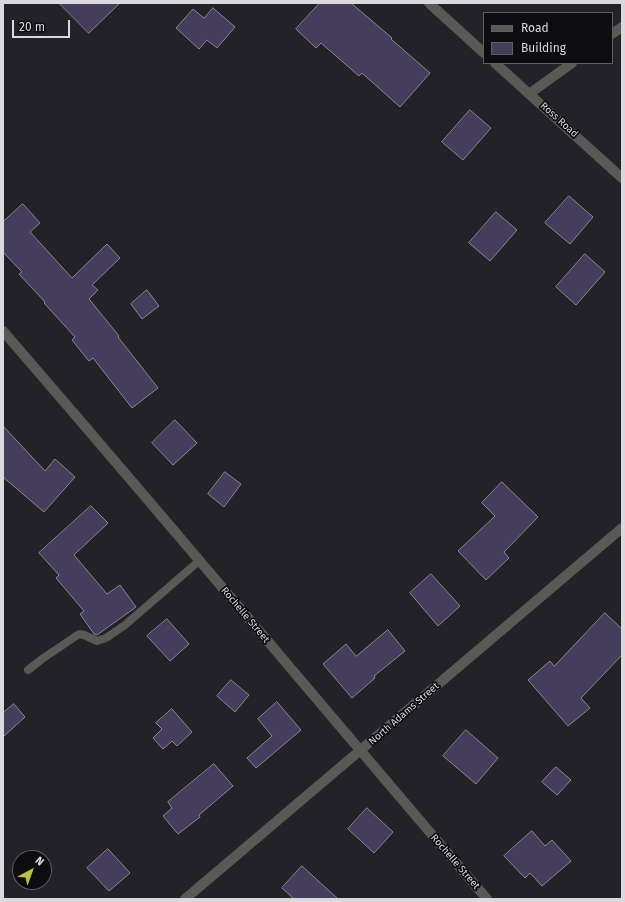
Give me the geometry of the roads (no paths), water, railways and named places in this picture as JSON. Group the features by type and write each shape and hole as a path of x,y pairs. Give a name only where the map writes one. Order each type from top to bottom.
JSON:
{"street":[{"path":"429,3 483,52"},
{"path":"613,33 622,27"},
{"name":"Ross Road","path":"496,64 622,178"},
{"path":"529,94 571,64"},
{"name":"Rochelle Street","path":"3,331 487,899"},
{"name":"North Adams Street","path":"185,899 622,528"}],"lane":[{"path":"28,670 79,634 97,641 106,638 126,625 199,560"}]}
